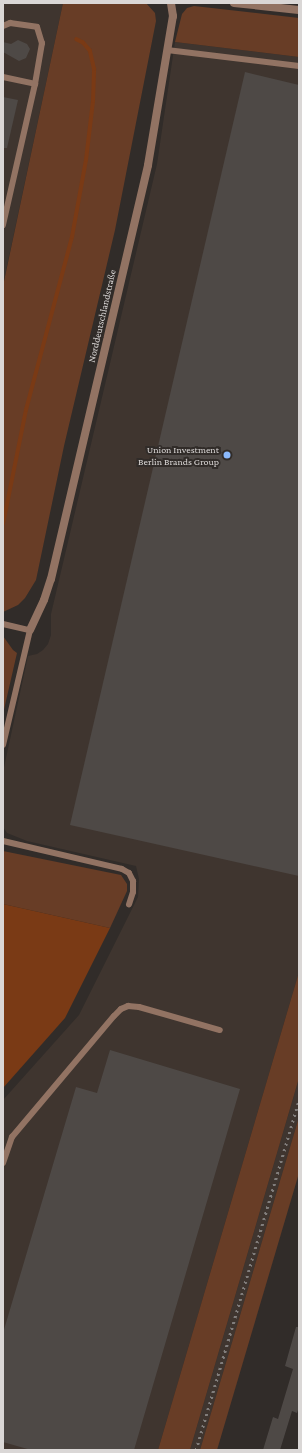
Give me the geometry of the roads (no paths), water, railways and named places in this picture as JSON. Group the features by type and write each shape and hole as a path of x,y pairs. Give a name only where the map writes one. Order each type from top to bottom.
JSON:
{"street":[{"name":"Norddeutschlandstraße","path":"30,630 44,600 51,579 148,165 173,10 171,3"},
{"path":"234,3 299,10"}],"lane":[{"path":"3,21 37,27 42,43 35,84 3,225"},
{"path":"3,26 10,23"},
{"path":"167,50 299,66"},
{"path":"3,77 35,84"},
{"path":"3,624 30,630 3,745"},
{"path":"3,841 122,869 129,873 133,881 133,892 129,904"},
{"path":"3,1163 12,1137 114,1016 121,1010 128,1006 139,1007 220,1030"}],"waterway":[{"path":"3,524 26,410 72,237 86,160 93,101 94,69 90,51 83,43 77,40"}],"railway":[{"path":"196,1450 299,1101"}],"place":[{"name":"Union Investment Berlin Brands Group","path":"227,455"}]}
